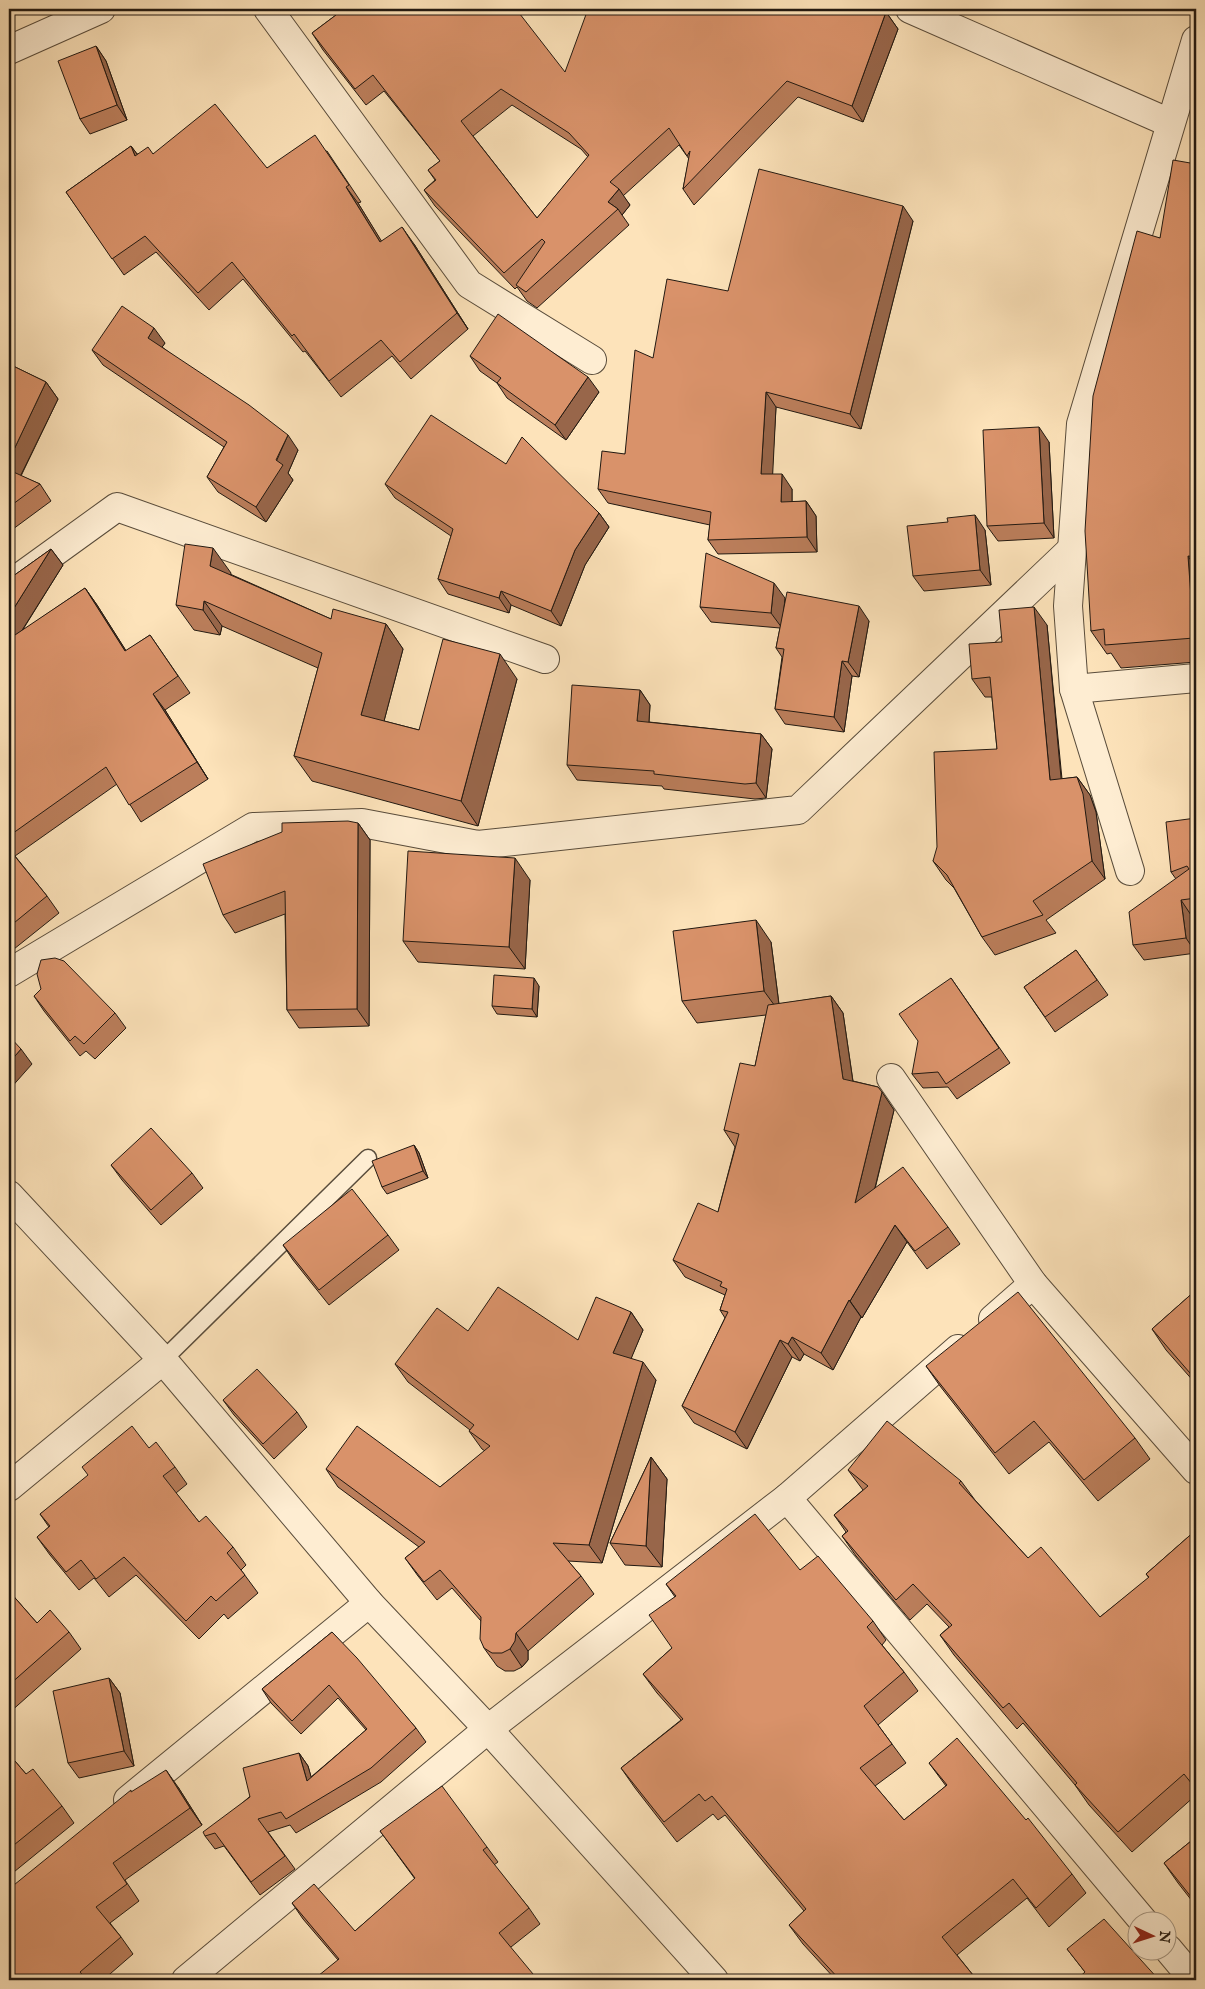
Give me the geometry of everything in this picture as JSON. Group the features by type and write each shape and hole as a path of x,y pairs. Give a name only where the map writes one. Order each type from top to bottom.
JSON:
{"street":[{"path":"11,43 101,9"},
{"path":"268,9 469,284 592,360"},
{"path":"910,9 1170,123"},
{"path":"1130,870 1074,689 1068,606 1081,424 1196,40"},
{"path":"9,585 117,507 545,659"},
{"path":"9,973 253,827 362,823 478,845 798,810 1071,550"},
{"path":"1074,689 1196,678"},
{"path":"891,1078 1033,1284 1196,1470"},
{"path":"9,1195 163,1360 369,1603 488,1729 714,1980"},
{"path":"186,1980 488,1729 787,1498 1033,1284"},
{"path":"9,1487 163,1360"},
{"path":"787,1498 1136,1912"},
{"path":"108,1815 369,1603"},
{"path":"1178,1961 1194,1980"}],"lane":[{"path":"163,1360 368,1158"}],"building":[{"path":"332,9 516,9 565,72 588,9 879,9 886,12 852,106 787,81 683,189 690,151 687,156 669,128 610,182 619,189 608,202 618,209 526,292 516,285 545,242 542,239 504,273 424,190 436,180 428,170 440,161 373,75 355,89 312,33 336,15","holes":["501,89 569,133 589,155 537,218 461,121"]},
{"path":"96,46 117,105 80,119 58,61"},
{"path":"215,104 267,168 315,135 349,185 346,187 380,242 402,227 457,313 400,362 381,340 329,381 294,334 292,336 232,262 198,293 145,236 112,259 66,192 131,146 135,156 148,147 153,154"},
{"path":"1173,160 1196,164 1196,557 1188,556 1194,638 1105,645 1104,629 1091,631 1085,531 1093,396 1137,231 1160,238"},
{"path":"759,169 903,206 850,414 766,392 761,474 782,474 781,502 806,501 807,537 708,540 711,512 598,489 602,451 625,454 635,350 653,358 667,279 728,291"},
{"path":"122,306 154,328 148,338 249,405 288,435 276,460 283,465 256,507 207,477 227,442 92,350"},
{"path":"498,314 588,377 555,425 497,383 501,378 470,356"},
{"path":"9,364 46,382 9,460"},
{"path":"431,415 506,464 522,437 599,513 575,550 551,611 501,591 499,598 438,579 453,529 385,484"},
{"path":"1039,427 1044,523 987,526 983,430"},
{"path":"9,470 40,484 9,507"},
{"path":"975,515 980,570 913,576 907,526 948,522 947,518"},
{"path":"185,544 213,548 210,566 331,619 333,609 386,624 361,715 419,730 443,639 500,654 461,801 294,756 322,653 204,601 203,610 176,605"},
{"path":"51,549 9,616 9,579"},
{"path":"706,553 774,583 771,613 700,607"},
{"path":"85,588 125,651 150,635 178,676 153,694 197,762 129,805 106,767 9,836 9,639"},
{"path":"787,592 859,606 848,662 842,661 834,717 775,709 784,649 776,648"},
{"path":"1034,607 1050,780 1077,777 1083,794 1092,861 1033,901 1043,915 982,937 947,875 933,861 937,847 934,752 997,749 990,677 972,679 969,644 1002,642 999,610"},
{"path":"572,685 640,690 637,721 761,734 756,783 745,784 654,774 654,771 567,765"},
{"path":"1196,818 1196,898 1181,900 1186,938 1133,945 1129,912 1189,869 1187,866 1171,872 1166,822"},
{"path":"348,821 358,823 357,1009 287,1010 285,891 223,915 203,864 282,832 282,823"},
{"path":"9,849 47,896 9,927"},
{"path":"408,851 515,858 509,947 403,941"},
{"path":"756,920 764,991 682,1001 673,931"},
{"path":"1076,950 1097,980 1045,1017 1024,987"},
{"path":"55,958 64,961 115,1013 84,1044 75,1036 70,1041 34,996 41,989 37,974 41,960"},
{"path":"494,975 534,978 532,1009 492,1006"},
{"path":"951,978 999,1048 946,1084 938,1072 912,1074 918,1041 899,1014"},
{"path":"831,996 843,1079 878,1087 882,1092 855,1203 903,1167 948,1227 915,1251 895,1225 849,1300 821,1353 792,1337 788,1344 780,1340 735,1432 682,1406 728,1312 720,1310 727,1289 720,1286 722,1282 673,1260 698,1203 718,1212 739,1134 724,1130 740,1063 755,1066 768,1005"},
{"path":"9,1036 21,1049 9,1063"},
{"path":"151,1128 192,1173 151,1210 111,1165"},
{"path":"414,1145 423,1171 382,1187 372,1161"},
{"path":"352,1189 388,1235 319,1290 283,1245"},
{"path":"498,1287 578,1340 596,1297 631,1312 613,1353 643,1362 589,1545 553,1543 581,1576 516,1633 515,1641 510,1649 502,1653 492,1653 484,1648 480,1639 481,1617 440,1570 424,1582 405,1558 425,1542 326,1469 357,1426 440,1487 490,1446 469,1431 474,1425 395,1364 437,1308 468,1331"},
{"path":"1196,1290 1196,1380 1152,1329"},
{"path":"1018,1292 1135,1438 1084,1480 1034,1421 995,1453 926,1366"},
{"path":"257,1369 297,1412 263,1444 223,1400"},
{"path":"887,1421 961,1481 959,1483 1028,1558 1041,1547 1100,1617 1149,1577 1146,1574 1196,1530 1196,1789 1184,1774 1118,1832 1075,1785 1077,1783 1009,1703 1003,1708 940,1635 952,1625 913,1584 896,1600 842,1536 848,1531 834,1515 868,1486 848,1470"},
{"path":"132,1426 149,1448 156,1442 175,1467 163,1476 199,1522 206,1516 233,1547 227,1553 245,1575 216,1601 211,1596 186,1621 124,1557 96,1579 81,1560 66,1572 37,1537 50,1526 40,1514 88,1475 82,1467"},
{"path":"651,1457 646,1546 610,1543"},
{"path":"755,1514 800,1570 818,1556 873,1621 867,1627 904,1672 864,1706 892,1744 860,1768 904,1820 947,1785 929,1763 957,1738 1026,1820 1028,1818 1072,1874 1036,1908 1013,1879 942,1937 977,1980 857,1980 853,1975 847,1980 840,1980 789,1925 806,1909 712,1796 705,1801 699,1794 664,1822 621,1768 683,1719 643,1674 672,1648 649,1615 676,1596 666,1584"},
{"path":"9,1591 37,1623 50,1610 69,1632 9,1685"},
{"path":"332,1632 357,1658 416,1728 371,1768 286,1819 281,1812 258,1819 285,1856 251,1882 215,1833 205,1836 203,1832 250,1797 243,1768 299,1753 307,1781 367,1729 329,1685 292,1721 262,1689"},
{"path":"109,1678 124,1751 68,1763 53,1691"},
{"path":"9,1754 26,1774 33,1769 62,1806 9,1849"},
{"path":"166,1770 190,1808 113,1863 127,1884 96,1907 121,1937 80,1972 87,1980 9,1980 9,1889 131,1790 131,1792"},
{"path":"442,1786 487,1847 483,1850 529,1908 499,1933 538,1980 313,1980 339,1959 292,1903 314,1884 355,1931 415,1878 380,1831"},
{"path":"1196,1837 1196,1903 1164,1863"},
{"path":"1104,1919 1128,1946 1128,1962 1143,1962 1159,1980 1076,1980 1085,1972 1067,1949"}]}
